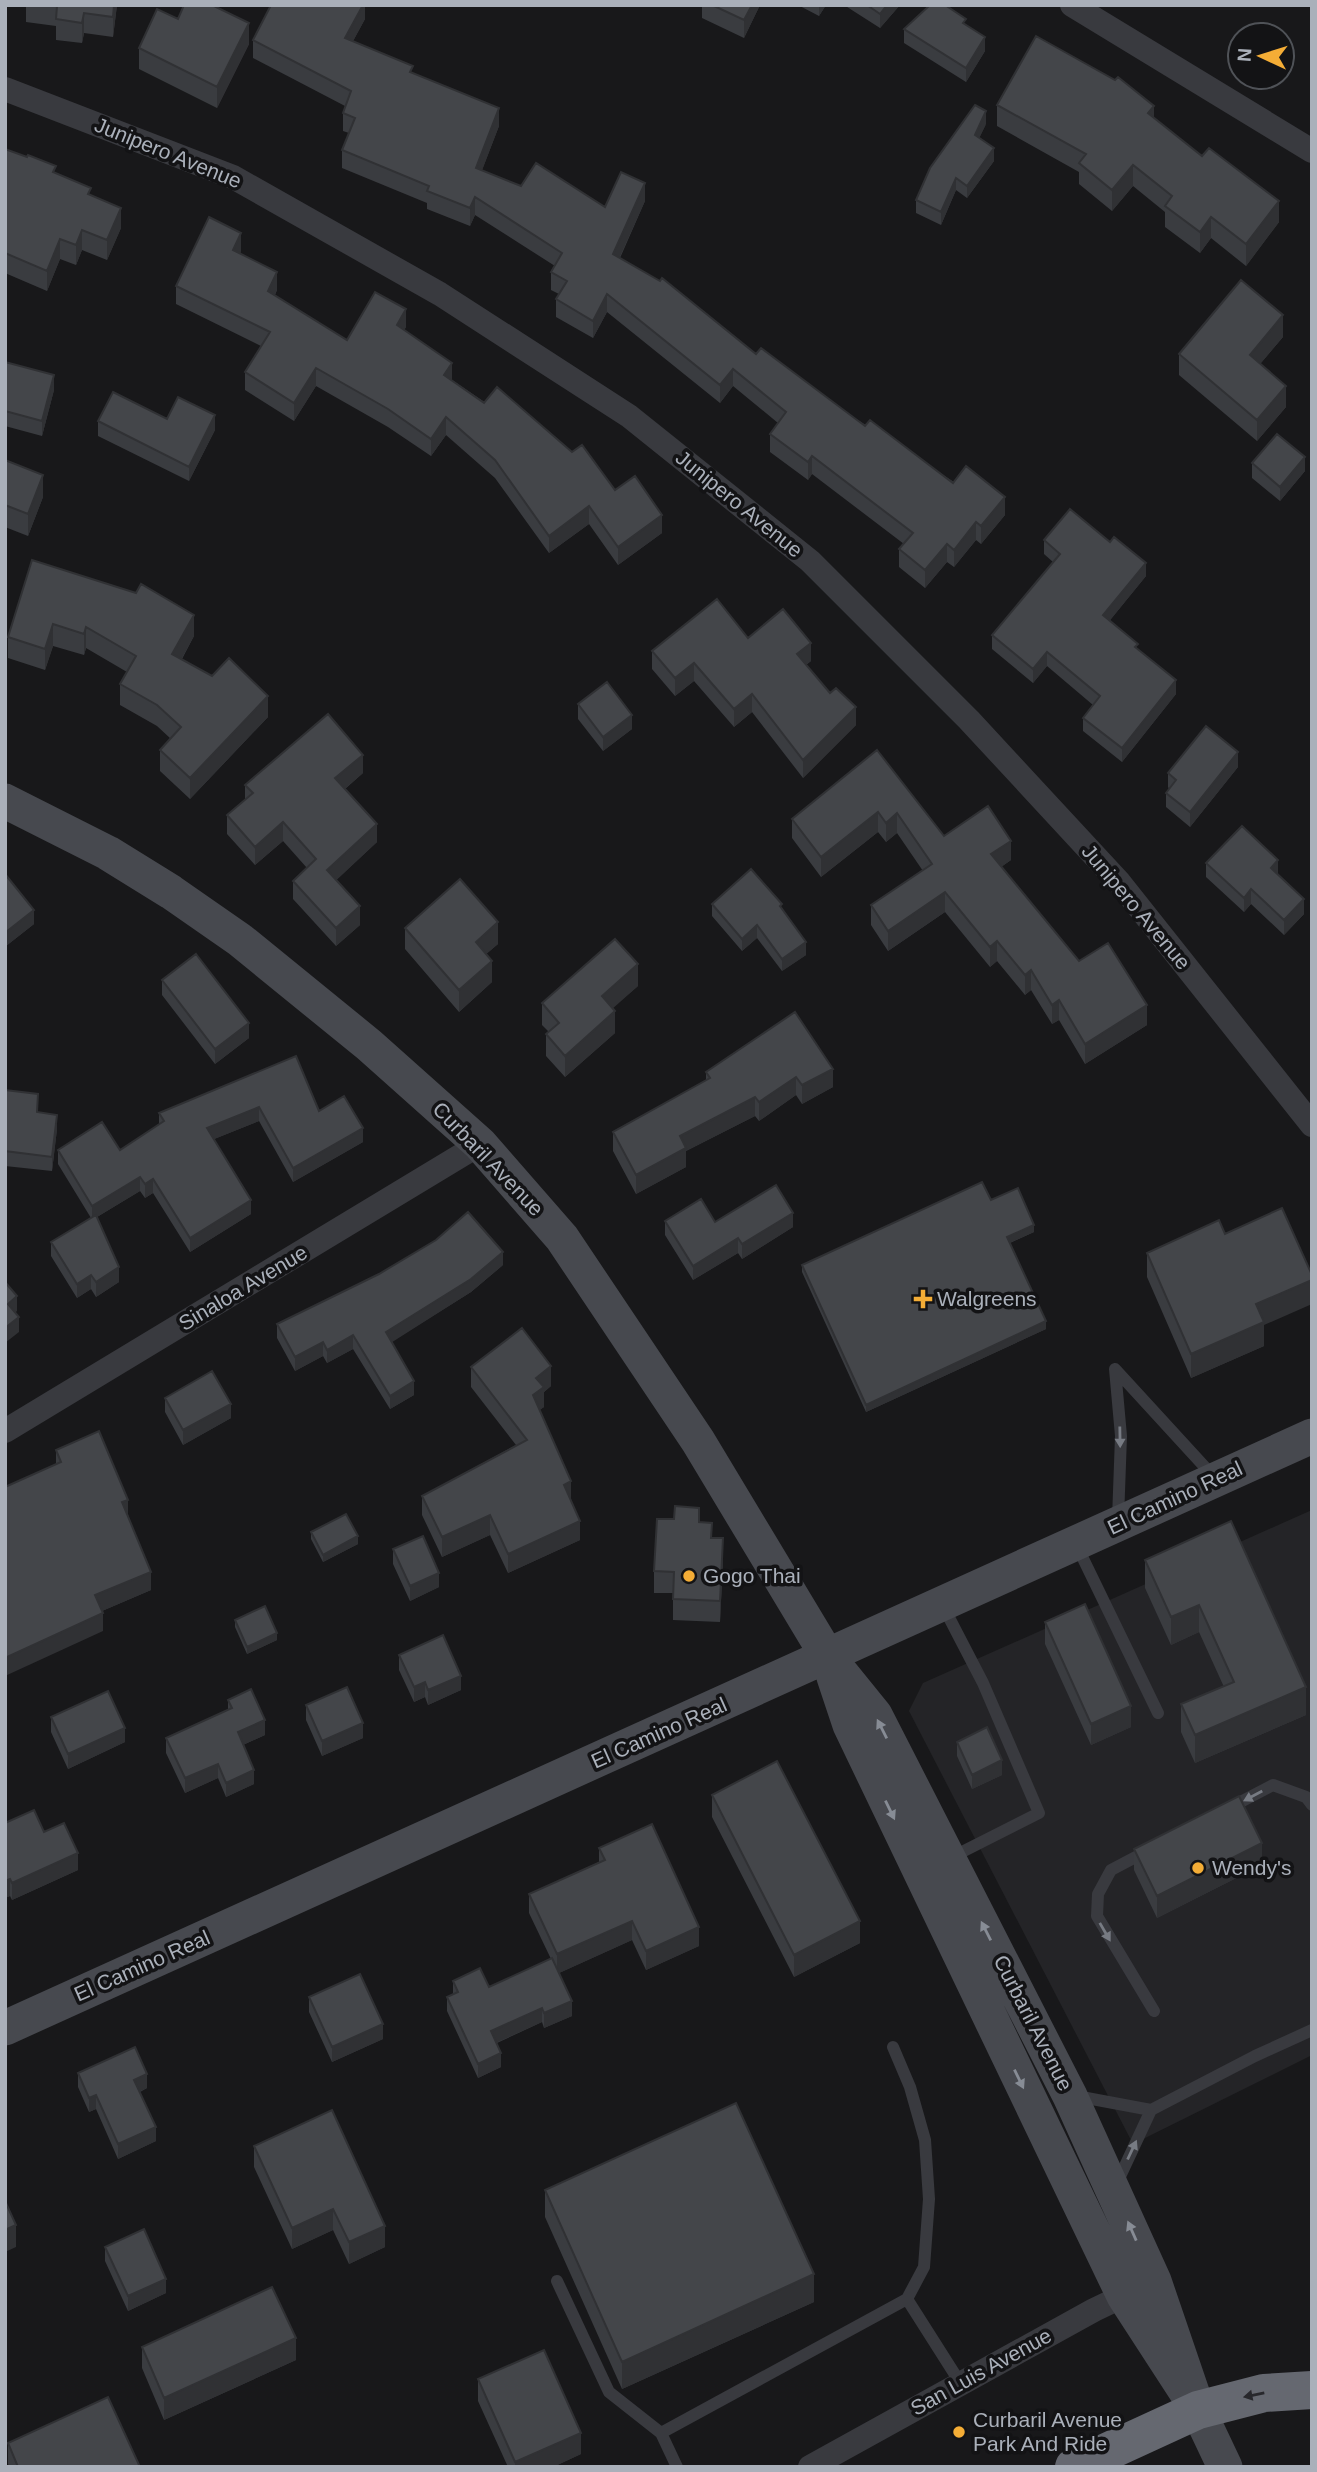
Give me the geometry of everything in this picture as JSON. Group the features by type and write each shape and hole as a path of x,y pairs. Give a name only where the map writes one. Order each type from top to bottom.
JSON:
{"highway":[{"path":"1074,2467 1198,2410 1264,2393 1312,2390"}],"main road":[{"name":"Curbaril Avenue","path":"5,802 108,853 171,892 240,940 369,1045 480,1144 562,1238 698,1441 828,1657 874,1715 1070,2096 1114,2190 1139,2289"},
{"name":"El Camino Real","path":"5,2028 1312,1436"},
{"name":"Curbaril Avenue","path":"828,1657 850,1725 1139,2289 1225,2467"}],"street":[{"path":"1072,5 1312,151"},
{"name":"Junipero Avenue","path":"5,89 233,177 440,294 629,416 810,561 969,720 1118,882 1312,1125"},
{"name":"Sinaloa Avenue","path":"5,1431 480,1144"},
{"name":"San Luis Avenue","path":"810,2467 1094,2310 1139,2289"}],"lane":[{"path":"1118,1524 1121,1436 1115,1369 1215,1479"},
{"path":"1075,1544 1158,1713"},
{"path":"942,1604 983,1683 1040,1813 949,1859"},
{"path":"1213,1816 1273,1785 1306,1797 1312,1805"},
{"path":"1154,2011 1146,1993 1122,1962 1097,1916 1098,1894 1111,1870 1156,1846"},
{"path":"1070,2096 1151,2110 1255,2056 1312,2031"},
{"path":"660,2433 907,2299 925,2267 929,2199 925,2140 910,2087 893,2047"},
{"path":"1114,2190 1151,2110"},
{"path":"557,2281 609,2392 660,2433 677,2467"},
{"path":"907,2299 961,2384"}],"shaded area":[{"path":"1312,1510 1312,2055 1133,2144 909,1711 923,1683"}],"building":[{"path":"52,5 114,5 113,17 84,13 82,23 56,19 57,6"},
{"path":"184,5 212,5 249,23 217,87 139,48 157,9 178,19"},
{"path":"271,5 363,5 345,38 413,66 410,72 499,108 476,168 521,186 536,163 605,207 621,172 645,183 613,254 660,281 662,278 756,354 761,348 865,426 870,420 953,483 966,466 1005,497 981,526 976,522 954,550 947,544 925,570 899,549 913,533 812,456 808,462 770,434 786,412 733,369 720,385 607,294 593,321 556,299 567,281 551,272 562,253 475,197 470,208 427,191 429,186 342,150 355,118 343,113 351,91 253,40"},
{"path":"712,5 752,5 744,20"},
{"path":"867,5 887,5 880,14"},
{"path":"930,5 945,5 966,19 963,23 985,37 966,68 904,29"},
{"path":"1036,36 1115,80 1118,77 1154,106 1148,113 1202,156 1209,148 1279,201 1246,244 1211,217 1200,232 1165,206 1172,196 1133,165 1112,190 1079,163 1086,154 997,105"},
{"path":"975,105 986,111 975,135 994,148 967,186 956,178 941,212 916,200 930,168"},
{"path":"5,149 56,166 53,172 91,188 88,194 121,208 107,240 82,230 76,245 60,239 47,271 5,253"},
{"path":"209,217 241,233 233,250 277,272 268,291 347,340 375,292 406,309 397,325 452,363 444,375 484,403 497,387 572,452 582,445 615,490 635,476 662,515 618,547 589,506 549,536 495,460 446,417 431,439 388,409 316,368 294,403 245,372 270,332 176,286"},
{"path":"1241,280 1283,315 1250,355 1286,386 1257,420 1179,354"},
{"path":"5,362 54,375 42,421 5,411"},
{"path":"113,392 167,419 178,397 215,415 189,467 98,421"},
{"path":"1277,434 1305,457 1280,487 1252,463"},
{"path":"5,460 43,475 28,514 5,505"},
{"path":"1070,509 1110,542 1114,537 1146,563 1103,615 1138,644 1135,647 1176,680 1122,748 1083,718 1100,696 1047,652 1033,669 992,635 1060,554 1044,540"},
{"path":"32,560 136,593 141,584 194,615 172,654 212,676 229,658 268,696 190,778 160,750 181,727 157,705 120,684 136,656 86,627 84,634 53,624 45,649 8,637"},
{"path":"717,599 748,638 783,609 811,643 797,654 830,693 836,688 856,707 803,760 752,694 734,709 694,663 675,678 652,651"},
{"path":"607,682 632,715 603,737 578,704"},
{"path":"328,714 363,755 335,778 377,824 327,870 360,906 336,928 293,881 316,859 283,822 255,847 227,815 253,793 245,785"},
{"path":"1206,726 1238,752 1190,812 1166,793 1176,780 1168,773"},
{"path":"877,750 944,836 988,806 1011,841 991,854 1079,961 1108,943 1147,1005 1085,1044 1059,1000 1052,1005 1031,970 1025,975 997,941 990,947 945,892 888,931 871,905 932,864 897,813 886,823 878,812 821,857 792,819"},
{"path":"1242,826 1278,860 1271,868 1304,899 1284,920 1251,889 1244,898 1206,863"},
{"path":"751,869 782,904 780,906 806,942 782,959 757,925 742,939 712,904"},
{"path":"5,874 34,910 6,932 5,930"},
{"path":"460,879 498,922 476,942 492,961 459,990 405,928"},
{"path":"615,939 638,964 602,996 615,1011 565,1056 546,1034 559,1023 542,1003"},
{"path":"196,954 249,1023 215,1049 162,980"},
{"path":"795,1012 833,1069 802,1085 796,1077 759,1102 755,1097 680,1136 686,1148 636,1175 613,1132 710,1078 706,1072"},
{"path":"296,1056 319,1111 344,1096 363,1128 293,1168 259,1107 207,1128 251,1200 190,1238 153,1179 145,1184 140,1177 92,1206 58,1150 102,1122 120,1150 164,1121 159,1113"},
{"path":"5,1090 38,1094 37,1112 57,1115 52,1157 5,1151"},
{"name":"Walgreens","path":"982,1182 991,1200 1018,1188 1034,1225 1007,1237 1046,1321 866,1405 802,1265"},
{"path":"776,1185 793,1213 742,1244 738,1238 693,1266 665,1221 701,1199 715,1222"},
{"path":"1282,1208 1312,1280 1256,1304 1264,1322 1191,1354 1147,1253 1219,1220 1225,1234"},
{"path":"468,1212 503,1252 471,1279 386,1332 414,1381 390,1396 353,1335 327,1350 323,1342 295,1357 277,1324 379,1274 436,1240"},
{"path":"96,1215 119,1267 96,1282 91,1275 77,1284 51,1242"},
{"path":"5,1282 17,1296 8,1304 19,1317 5,1328"},
{"path":"522,1328 551,1366 536,1378 544,1387 533,1395 571,1481 564,1485 580,1521 508,1554 490,1515 442,1537 422,1496 527,1440 471,1367"},
{"path":"212,1371 231,1404 183,1430 165,1398"},
{"path":"99,1431 128,1500 122,1502 151,1572 95,1595 103,1613 5,1658 5,1487 61,1462 56,1450"},
{"name":"Gogo Thai","path":"675,1506 699,1508 699,1522 712,1523 711,1538 723,1538 720,1601 673,1599 674,1572 654,1571 657,1519 674,1519"},
{"path":"346,1514 358,1536 323,1555 311,1532"},
{"path":"1231,1521 1306,1687 1195,1735 1181,1704 1234,1682 1199,1605 1171,1617 1145,1560"},
{"path":"423,1536 439,1573 410,1586 393,1549"},
{"path":"1085,1604 1131,1706 1091,1724 1045,1622"},
{"path":"265,1606 277,1633 247,1647 235,1620"},
{"path":"443,1635 461,1676 428,1690 425,1682 414,1687 399,1655"},
{"path":"347,1687 363,1723 322,1741 306,1705"},
{"path":"251,1689 265,1720 238,1732 254,1770 226,1783 218,1764 185,1778 166,1738 232,1708 228,1700"},
{"path":"108,1691 125,1728 68,1754 51,1717"},
{"path":"987,1727 1002,1760 972,1775 957,1742"},
{"path":"777,1761 860,1921 794,1955 712,1795"},
{"path":"1239,1796 1262,1843 1157,1896 1134,1849"},
{"path":"34,1810 44,1832 64,1823 78,1853 12,1883 10,1879 5,1881 5,1823"},
{"path":"652,1824 699,1927 646,1951 632,1921 557,1954 529,1894 605,1860 599,1848"},
{"path":"552,1958 572,2001 544,2013 542,2008 491,2031 501,2053 478,2064 447,1997 458,1992 453,1981 480,1968 489,1987"},
{"path":"360,1974 383,2024 332,2047 309,1997"},
{"path":"135,2047 147,2074 134,2080 156,2127 118,2144 96,2095 89,2098 78,2073"},
{"path":"736,2103 814,2274 622,2362 545,2190"},
{"path":"332,2110 385,2226 349,2242 333,2209 292,2228 254,2146"},
{"path":"5,2201 16,2225 5,2230"},
{"path":"144,2229 166,2279 128,2296 105,2247"},
{"path":"272,2287 296,2338 164,2398 142,2347"},
{"path":"544,2350 581,2433 515,2462 478,2379"},
{"path":"108,2397 140,2467 18,2467 8,2443"}],"place":[{"name":"Walgreens","path":"923,1299"},
{"name":"Gogo Thai","path":"689,1576"},
{"name":"Wendy's","path":"1198,1868"},
{"name":"Curbaril Avenue Park And Ride","path":"959,2432"}]}
